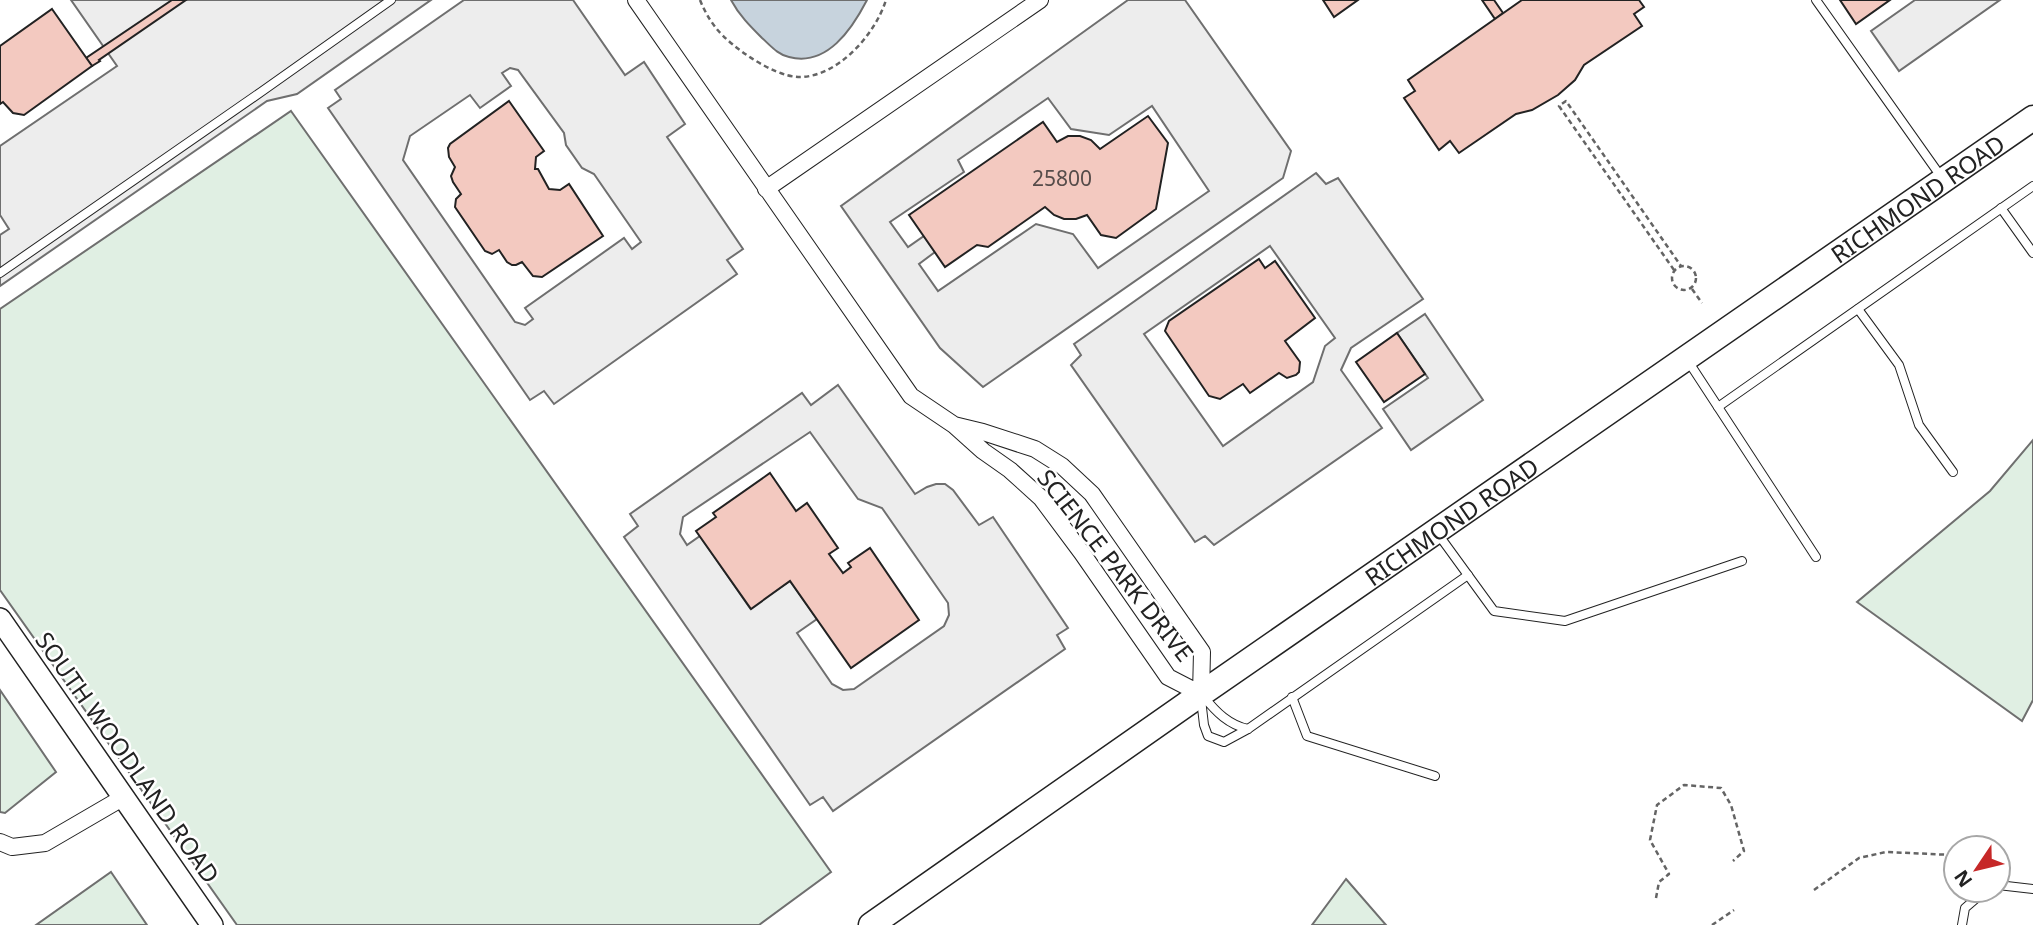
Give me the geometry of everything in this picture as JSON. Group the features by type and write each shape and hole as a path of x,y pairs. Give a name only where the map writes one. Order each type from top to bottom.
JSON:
{"main road":[{"name":"RICHMOND ROAD","path":"871,925 2033,118"}],"street":[{"name":"SCIENCE PARK DRIVE","path":"636,0 911,396 954,425 1041,498 1082,552 1168,677 1201,694 1202,652 1092,494 1062,466 1035,449 954,425"},
{"path":"766,189 1041,0"},
{"name":"SOUTH WOODLAND ROAD","path":"0,619 212,925"},
{"path":"0,842 12,847 45,843 124,797"}],"lane":[{"path":"0,273 391,0"},
{"path":"1816,0 1943,180"},
{"path":"1718,407 2033,186"},
{"path":"2001,208 2033,253"},
{"path":"1858,309 1899,365 1919,425 1953,472"},
{"path":"1686,358 1816,557"},
{"path":"1436,532 1494,611 1565,621 1742,561"},
{"path":"1201,694 1204,725 1208,736 1224,742 1248,729 1468,575"},
{"path":"1201,694 1234,726 1248,729"},
{"path":"1292,697 1307,736 1435,776"},
{"path":"2012,886 2033,888"},
{"path":"1962,925 1965,908 1970,904"}],"path":[{"path":"700,0 717,30 732,45 775,71 797,77 821,73 859,47 886,0"},
{"path":"1674,270 1559,106 1566,101 1681,266"},
{"path":"1681,266 1689,267 1695,272 1696,280 1691,288 1681,290 1674,285 1671,278 1674,270 1681,266"},
{"path":"1691,288 1702,303"},
{"path":"1656,898 1659,882 1669,874 1650,840 1657,805 1684,785 1721,788 1731,805 1744,851 1733,861"},
{"path":"1814,890 1860,858 1886,852 1942,855"},
{"path":"1712,925 1734,910"}],"green space":[{"path":"291,111 831,872 759,925 237,925 0,590 0,309"},
{"path":"2033,440 2033,700 2022,721 1857,602 1990,491"},
{"path":"0,690 56,772 5,813 0,812"},
{"path":"111,872 147,925 36,925"},
{"path":"1346,879 1386,925 1312,925"}],"shaded area":[{"path":"71,0 431,0 297,94 267,101 0,286 0,235 9,229 0,215 0,146 117,66"},
{"path":"464,0 573,0 625,75 644,62 685,124 667,137 743,249 727,260 737,274 554,404 544,391 530,400 328,108 341,99 335,90","holes":["510,68 518,70 564,133 566,145 582,168 594,174 641,242 632,249 624,238 525,308 533,319 525,325 515,322 403,160 410,136 470,95 480,108 511,86 502,73"]},
{"path":"731,0 867,0 854,23 837,43 826,51 803,59 785,56 774,49 745,20"},
{"path":"1128,0 1185,0 1291,151 1283,178 983,387 940,348 841,206","holes":["1048,98 1071,129 1109,135 1152,106 1209,191 1098,268 1073,234 1036,224 938,291 919,264 935,252 924,236 908,247 890,222 964,172 958,160"]},
{"path":"1915,0 2000,0 1899,71 1871,31"},
{"path":"1316,173 1326,184 1338,178 1423,299 1351,348 1341,370 1382,428 1214,545 1205,536 1195,542 1071,365 1081,355 1074,344","holes":["1270,246 1335,338 1325,346 1313,382 1223,446 1144,334"]},
{"path":"1425,314 1483,400 1411,450 1383,409 1428,378 1397,333"},
{"path":"838,385 915,494 936,484 945,484 953,490 979,525 993,517 1068,628 1057,635 1065,649 833,811 823,797 810,805 624,537 638,526 630,514 802,393 811,405","holes":["810,432 858,499 882,508 948,603 949,615 944,626 854,689 843,690 832,684 797,633 817,619 790,581 750,608 700,536 687,545 680,534 683,517"]}],"building":[{"path":"172,0 186,0 92,66 86,58"},
{"path":"1323,0 1358,0 1334,17"},
{"path":"1482,0 1494,0 1503,13 1495,19"},
{"path":"1522,0 1639,0 1644,7 1634,14 1642,26 1584,65 1575,80 1558,95 1532,110 1516,114 1459,153 1450,141 1439,150 1404,98 1415,91 1408,80"},
{"path":"1840,0 1890,0 1856,24"},
{"path":"52,9 92,66 24,115 13,113 3,102 0,104 0,46"},
{"path":"509,101 544,151 536,157 535,169 538,169 549,189 560,190 569,184 603,236 542,277 533,276 522,262 512,265 507,262 499,250 492,254 485,251 455,207 456,199 461,194 451,176 455,167 449,157 450,144"},
{"path":"1148,116 1168,143 1156,209 1116,238 1101,235 1087,215 1064,219 1045,207 988,247 977,245 945,267 909,215 1043,122 1057,142 1068,136 1080,136 1091,140 1100,149"},
{"path":"1259,259 1265,268 1275,261 1315,318 1285,341 1300,362 1299,372 1287,378 1279,373 1250,393 1243,384 1220,399 1209,396 1165,331 1169,321"},
{"path":"1397,333 1425,374 1384,402 1356,362"},
{"path":"770,473 796,511 807,503 838,548 829,554 843,573 851,567 848,563 870,548 919,620 851,668 790,581 751,609 696,531 716,517 713,513"}]}
